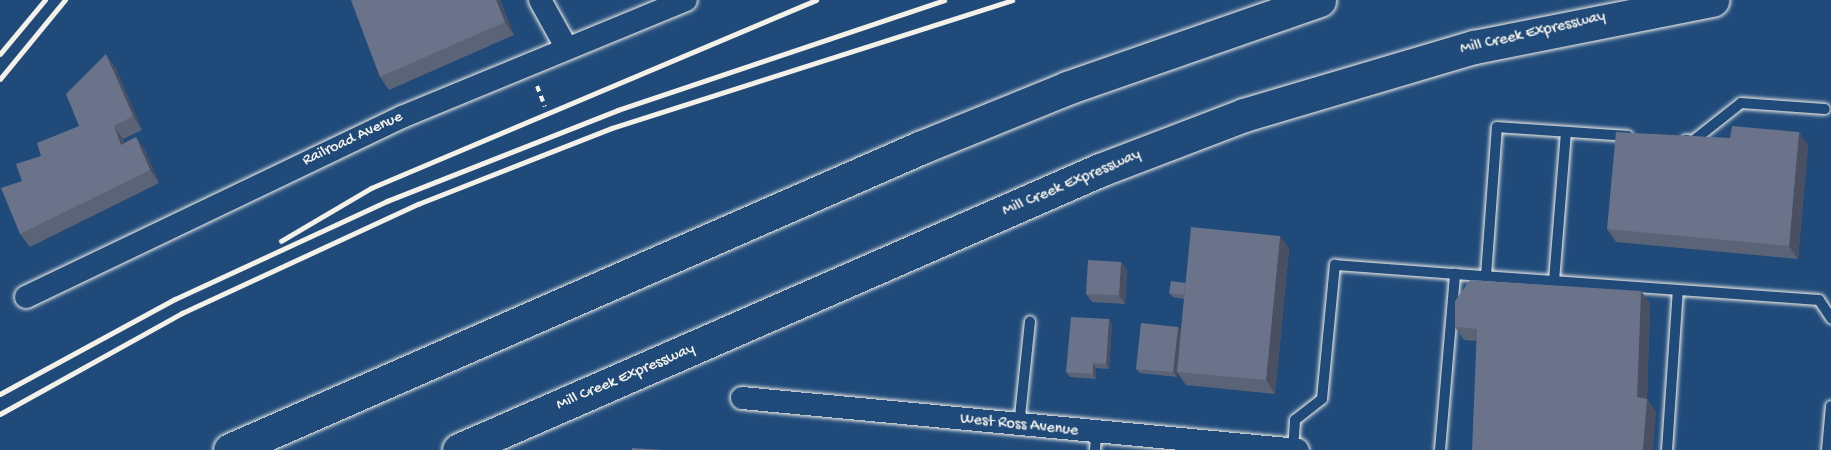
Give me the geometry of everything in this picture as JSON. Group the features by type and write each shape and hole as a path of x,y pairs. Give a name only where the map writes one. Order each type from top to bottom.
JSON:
{"highway":[{"path":"230,450 943,139 1067,88 1319,0"},
{"name":"Mill Creek Expressway","path":"459,450 1100,170 1244,115 1486,44 1712,0"}],"street":[{"path":"540,0 566,47"},
{"name":"Railroad Avenue","path":"26,297 402,117 566,47 686,0"},
{"name":"West Ross Avenue","path":"742,398 1019,426 1095,442 1298,450"}],"lane":[{"path":"1670,139 1693,141 1741,103 1825,109"},
{"path":"1485,276 1497,127 1647,137"},
{"path":"1554,281 1566,132"},
{"path":"1293,450 1295,420 1322,399 1335,265 1819,300 1831,318"},
{"path":"1440,450 1455,274"},
{"path":"1667,450 1678,290"},
{"path":"1019,426 1030,322"},
{"path":"1827,450 1831,406"}],"path":[{"path":"534,79 546,107"}],"building":[{"path":"351,0 496,0 505,22 380,77"},
{"path":"106,54 133,116 114,126 121,145 136,137 150,170 20,234 1,188 22,181 16,164 41,156 37,143 79,126 66,94"},
{"path":"1732,126 1799,132 1789,246 1607,229 1616,132 1730,138"},
{"path":"1191,227 1280,236 1266,380 1177,372"},
{"path":"1088,260 1121,262 1119,295 1086,294"},
{"path":"1470,280 1641,291 1637,397 1647,399 1643,450 1472,450 1477,329 1455,327 1455,301"},
{"path":"1171,281 1185,283 1184,295 1169,293"},
{"path":"1071,317 1109,319 1106,364 1093,363 1093,374 1066,372"},
{"path":"1141,323 1178,327 1173,372 1136,369"},
{"path":"632,448 664,450 632,450"}],"railway":[{"path":"0,54 45,0"},
{"path":"0,79 65,0"},
{"path":"281,241 371,188 816,0"},
{"path":"0,394 175,299 387,201 618,110 944,0"},
{"path":"0,414 182,313 418,204 612,128 1012,0"}]}
